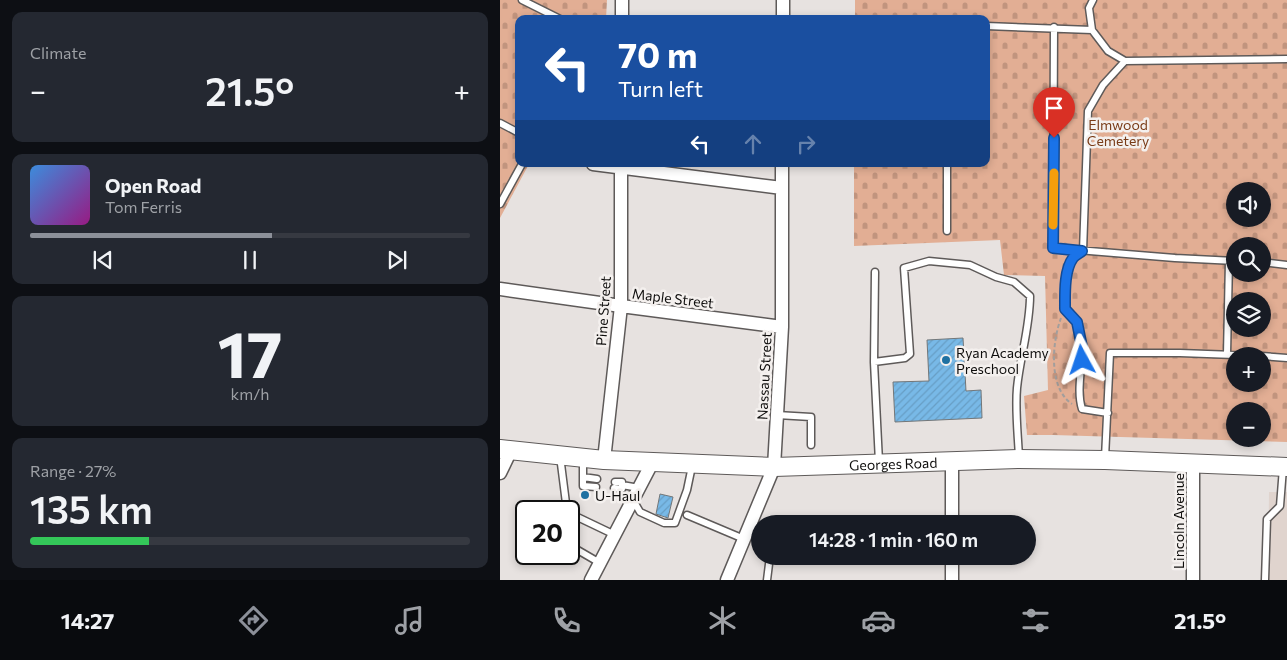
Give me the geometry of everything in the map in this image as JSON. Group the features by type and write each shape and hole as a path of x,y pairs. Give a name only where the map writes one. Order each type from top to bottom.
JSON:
{"street":[{"path":"622,0 622,15"},
{"path":"783,15 784,0"},
{"name":"Pine Street","path":"604,460 620,306 621,167"},
{"path":"635,167 782,188"},
{"name":"Nassau Street","path":"727,580 774,467 782,326 782,167"},
{"name":"Maple Street","path":"500,289 782,326"},
{"path":"500,472 505,449"},
{"name":"Georges Road","path":"505,449 604,460 774,467 1019,459 1105,460 1285,467"},
{"path":"952,460 952,515"},
{"path":"591,580 652,463"},
{"name":"Lincoln Avenue","path":"1193,463 1193,580"},
{"path":"952,565 952,580"}],"lane":[{"path":"522,0 552,15"},
{"path":"1086,0 1092,30 1108,51 1125,61 1287,59"},
{"path":"1089,8 1093,0"},
{"path":"990,26 1092,30"},
{"path":"1054,28 1053,248 1226,261"},
{"path":"1108,413 1082,409 1079,399 1082,347 1077,322 1065,309 1066,277 1073,258 1082,251 1088,111 1103,85 1125,61"},
{"path":"500,123 515,131"},
{"path":"500,204 520,167"},
{"path":"947,167 947,231"},
{"path":"874,362 905,358 910,354 904,268 929,261 970,265 996,277 1014,282 1030,296 1030,316 1024,338 1017,390 1019,459"},
{"path":"1271,263 1287,265"},
{"path":"875,272 874,362 879,464"},
{"path":"1226,347 1231,282"},
{"path":"1105,460 1110,353 1226,354"},
{"path":"1271,357 1287,358"},
{"path":"777,415 811,417 811,445"},
{"path":"560,455 566,500"},
{"path":"583,458 583,486 596,487"},
{"path":"633,500 640,512 664,523 675,523 687,490 693,464"},
{"path":"1266,580 1267,520 1280,506 1285,467"},
{"path":"583,477 597,479"},
{"path":"615,485 622,482 622,485 639,488"},
{"path":"687,515 744,539"},
{"path":"580,518 614,535"},
{"path":"580,551 600,563"},
{"path":"767,580 769,565"}],"path":[{"path":"1065,309 1056,332 1054,363 1058,389 1069,403 1082,409"}],"shaded area":[{"path":"1269,492 1287,492 1287,580 1268,580"}],"green space":[{"path":"500,0 607,0 606,15 515,15 515,167 527,167 500,218"},
{"name":"Elmwood Cemetery","path":"855,0 1287,0 1287,442 1271,442 1271,402 1226,402 1226,440 1027,435 1024,396 1048,390 1045,276 1004,275 1000,240 854,246 854,167 990,167 990,15 855,15"}],"building":[{"name":"Ryan Academy Preschool","path":"963,338 966,391 981,390 982,418 895,422 893,382 929,381 927,340"},
{"path":"660,494 673,497 668,518 656,514"}],"slow traffic":[{"path":"1053,225 1054,173"}],"place":[{"name":"Ryan Academy Preschool","path":"946,360"},
{"name":"U-Haul","path":"585,495"}],"route":[{"path":"1054,138 1053,248 1082,251 1073,258 1066,277 1065,309 1077,322 1082,347 1082,360"}]}
